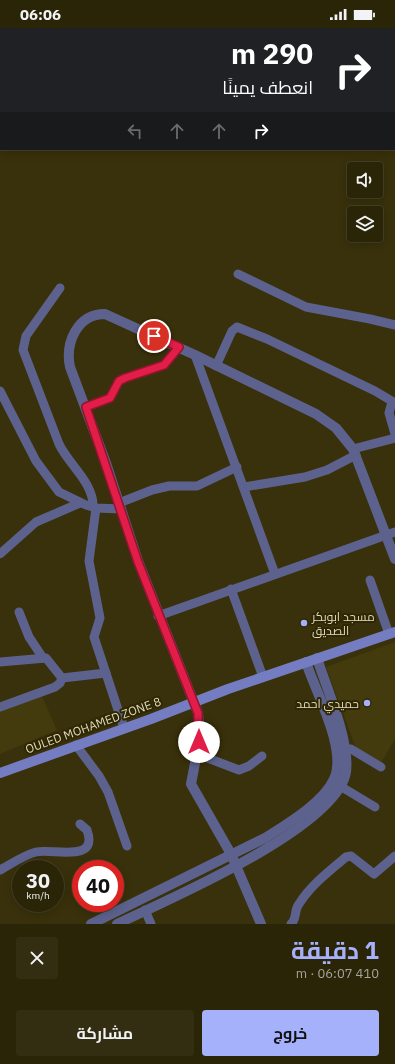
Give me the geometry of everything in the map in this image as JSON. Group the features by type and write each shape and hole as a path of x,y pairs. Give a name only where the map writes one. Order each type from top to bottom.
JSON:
{"main road":[{"name":"OULED MOHAMED ZONE 8","path":"0,772 263,677 392,633"}],"street":[{"path":"238,274 306,307 395,325"},
{"path":"60,288 26,336 23,350 64,455 88,487 93,499 94,508 90,561 100,618 95,633 95,640 124,728"},
{"path":"261,924 231,854 192,784 200,737 199,721 194,702 158,616 86,407 70,367 68,350 72,336 87,319 96,314 105,314 179,347 316,414 336,428 355,452 391,534 395,559"},
{"path":"216,366 232,331 237,327 267,339 375,391 394,402 389,414 395,434"},
{"path":"86,407 110,398 119,381 164,365 179,347"},
{"path":"195,355 275,574"},
{"path":"0,391 41,470 59,492 80,503 94,508 120,506 152,490 169,486 197,486 237,467"},
{"path":"244,487 305,477 327,470 355,452 395,438"},
{"path":"0,554 36,522 80,503"},
{"path":"158,616 231,589 391,534"},
{"path":"370,580 392,633"},
{"path":"231,589 263,677"},
{"path":"19,612 29,637 43,658"},
{"path":"0,662 47,658 62,678"},
{"path":"117,924 236,865 294,832 322,808 340,786 345,774 346,749 317,658"},
{"path":"91,924 265,838 289,822 321,796 334,779 337,760 333,739 306,662"},
{"path":"62,678 106,674"},
{"path":"0,707 55,687 60,683 62,678"},
{"path":"76,745 95,770 108,792 127,846"},
{"path":"346,749 351,749 381,766"},
{"path":"197,754 239,770 249,766 262,756"},
{"path":"340,786 375,807"},
{"path":"0,870 37,852 74,853 82,851 86,847 89,840 87,830 80,824"},
{"path":"291,924 295,919 298,904 320,879 346,857 351,856 374,874 395,856"},
{"path":"145,910 151,924"}],"shaded area":[{"name":"حميدي احمد","path":"395,642 395,739 381,763 356,748 326,667"},
{"path":"41,694 57,730 0,754 0,711"}],"place":[{"name":"مسجد ابوبكر الصديق","path":"304,623"},
{"name":"حميدي احمد","path":"367,703"}],"route":[{"path":"154,336 179,347 168,362 164,365 119,381 110,398 86,407 138,562 158,616 185,678 198,713 199,742"}]}
